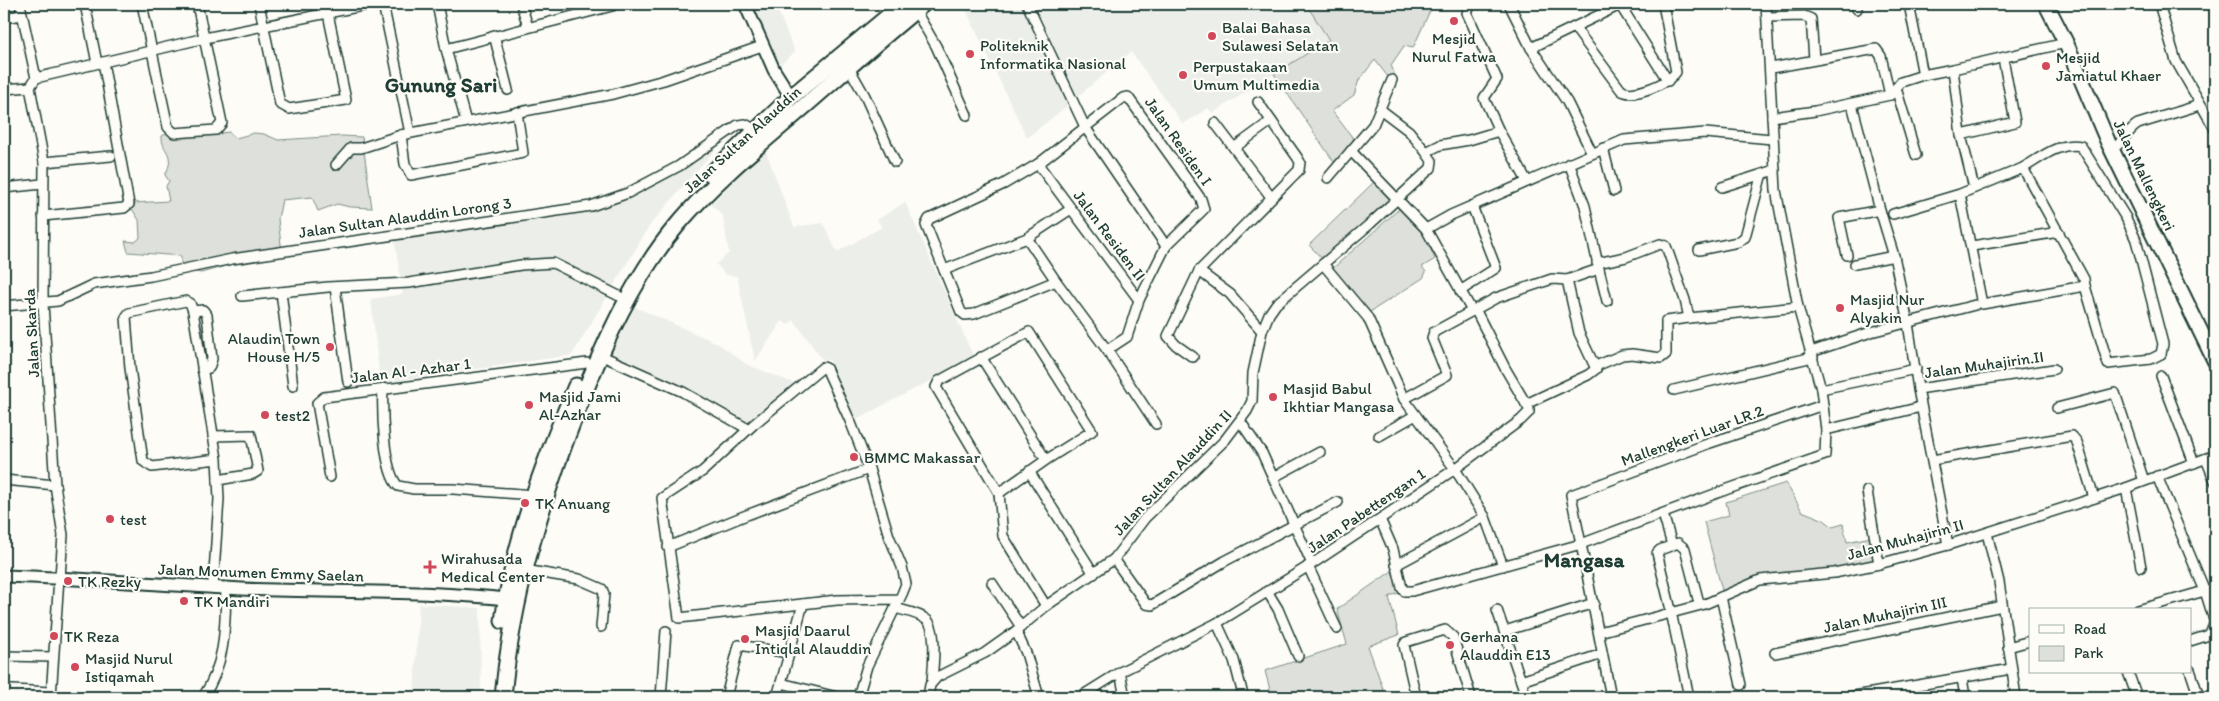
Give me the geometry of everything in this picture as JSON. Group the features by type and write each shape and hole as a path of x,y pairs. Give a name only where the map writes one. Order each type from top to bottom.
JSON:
{"highway":[{"name":"Jalan Sultan Alauddin","path":"493,697 511,599 534,495 586,363 619,296 663,228 715,177 807,104 914,6"},
{"name":"Jalan Sultan Alauddin","path":"503,697 511,599 524,570 550,481 600,355 651,261 715,177 756,130 791,97 914,6"}],"main road":[{"name":"Jalan Mallengkeri","path":"2046,4 2066,43 2112,149 2215,361"}],"street":[{"path":"20,4 36,78"},
{"path":"43,216 124,208 129,204 100,63 85,4"},
{"path":"142,4 169,129 174,133 216,130 221,126 222,116 197,4"},
{"path":"259,4 280,104 290,109 344,102 346,98 327,8"},
{"path":"4,89 30,87 36,78 264,26 327,8 372,4"},
{"path":"384,4 406,134 405,164 411,175 485,162 523,153 517,112"},
{"path":"437,4 446,49 466,122"},
{"path":"521,4 528,27"},
{"path":"446,49 494,35 612,6 613,4"},
{"path":"745,4 762,46 791,97"},
{"path":"1027,4 1085,127 1166,246"},
{"path":"1471,4 1467,13 1497,79 1484,98 1499,131 1527,181"},
{"path":"1509,4 1531,48 1567,102 1592,153"},
{"path":"1531,48 1621,4 1668,81"},
{"path":"1575,28 1623,92 1633,93 1668,81 1676,68 1663,4"},
{"path":"1380,519 1392,545 1404,591 1581,544 1728,489 1823,457 1827,445 1821,388 1798,307 1783,237 1776,190 1772,139 1771,68 1766,4"},
{"path":"1909,4 1923,75"},
{"path":"2159,4 2170,44 2200,105 2215,129"},
{"path":"914,6 936,46 967,114"},
{"path":"4,18 22,15"},
{"path":"1767,17 1804,16 1811,19 1814,59"},
{"path":"494,35 508,90"},
{"path":"1772,117 1852,104 1893,91 1901,82 1923,75 2066,43"},
{"path":"336,165 351,148 361,148 406,134 638,87 762,46"},
{"path":"1771,68 1876,49 1881,56 1916,155"},
{"path":"1961,135 2015,122 2003,58"},
{"path":"848,66 865,96 895,162"},
{"path":"1953,69 1961,135 1974,188"},
{"path":"1328,178 1370,131 1392,80"},
{"name":"Jalan Skarda","path":"30,87 44,162 42,184 43,304 56,484 64,535 51,694"},
{"name":"Jalan Residen I","path":"1085,127 1128,97 1196,191 1203,202 1204,210 1166,246"},
{"path":"1193,357 1176,345 1168,336 1199,271 1271,197 1293,178 1300,166 1258,102"},
{"path":"1852,104 1894,256 1948,545"},
{"path":"2112,149 2122,144 2129,131 2138,124 2200,105"},
{"path":"1380,109 1409,130 1426,152 1440,145 1469,140 1499,131"},
{"path":"1234,148 1271,121"},
{"path":"1215,123 1271,197"},
{"name":"Jalan Sultan Alauddin Lorong 3","path":"43,304 58,301 94,284 151,276 232,259 591,206 628,193 679,166 738,125 745,124 756,130"},
{"path":"1056,281 968,315 961,312 926,225 929,219 1004,184 1038,164 1085,127"},
{"path":"1426,229 1527,181 1624,140 1706,133 1772,139"},
{"path":"1893,214 1960,194 2023,168 2059,147 2070,144 2081,146 2129,224 2136,240 2163,344 2161,354 2151,359 2108,364 2084,279 2023,168"},
{"path":"1603,148 1614,192"},
{"path":"1352,151 1426,229 1526,404 1588,375 1594,371 1596,366 1622,355 1663,357 1666,354 1666,321 1798,307"},
{"name":"Jalan Sultan Alauddin II","path":"932,682 985,653 1046,606 1114,559 1145,518 1225,440 1240,421 1252,401 1253,373 1262,331 1269,314 1276,304 1432,166 1432,161 1426,152"},
{"path":"44,162 111,156"},
{"path":"1569,163 1585,206 1607,301"},
{"name":"Jalan Residen II","path":"1038,164 1139,300 1166,246"},
{"path":"1722,187 1761,177 1775,170"},
{"path":"1699,250 1738,242 1745,237 1761,177"},
{"path":"4,188 42,184"},
{"path":"1960,194 1972,246 1982,304 2085,286"},
{"path":"1460,291 1496,268 1472,206"},
{"path":"944,270 1027,238 1072,209"},
{"path":"1847,255 1839,218 1880,210"},
{"path":"2129,224 2144,215"},
{"path":"1972,246 2059,232"},
{"path":"1027,238 1107,350 1156,424"},
{"path":"1404,400 1447,376 1432,335 1496,298 1552,279 1567,280 1598,266 1660,244 1666,246 1689,318"},
{"path":"1855,264 1894,256"},
{"path":"242,296 335,287 409,283 521,265 554,262 619,296"},
{"path":"1323,264 1368,318 1404,400 1454,469 1485,517 1503,566"},
{"path":"1199,271 1230,294 1262,331"},
{"path":"1567,280 1579,333 1596,366"},
{"path":"335,287 348,382"},
{"path":"281,292 293,386"},
{"path":"1107,350 1127,336 1139,300"},
{"path":"213,587 219,499 217,459 193,311 190,303 186,301 129,313 127,316 130,368 144,461 152,467 217,459"},
{"path":"4,306 43,304"},
{"path":"1674,390 1812,354 1871,332 1975,306"},
{"path":"999,493 1029,471 1091,433 1088,424 1029,332 939,381 936,387 999,493 1003,536 1046,606"},
{"path":"600,355 683,392 748,429"},
{"path":"981,357 1046,460"},
{"name":"Jalan Al - Azhar 1","path":"330,477 317,403 324,396 586,363"},
{"path":"858,697 867,666 900,599 906,584 869,469 830,373 823,367 748,429 703,470 663,496 668,547 679,618 837,600 900,599"},
{"path":"1821,388 1916,369"},
{"name":"Jalan Muhajirin.II","path":"1918,389 2054,369"},
{"path":"2161,376 2194,463"},
{"path":"383,388 382,413 389,472 398,486 414,489 453,489 534,495"},
{"path":"2057,408 2115,393 2144,481"},
{"name":"Jalan Pabettengan 1","path":"1080,697 1120,672 1216,623 1310,565 1454,469 1521,420 1529,412 1526,404"},
{"name":"Mallengkeri Luar LR.2","path":"1581,544 1571,496 1710,443 1823,405"},
{"path":"1826,430 1921,407"},
{"path":"1379,436 1414,416"},
{"path":"1240,421 1256,442 1274,477 1296,526 1337,629"},
{"path":"214,436 251,435 258,464 258,471 253,474 218,480"},
{"path":"1932,460 2072,436 2078,442 2094,498"},
{"path":"1274,477 1320,452"},
{"name":"Jalan Muhajirin II","path":"1598,632 1671,611 1705,604 1760,580 1834,573 1879,564 1948,545 2126,488 2215,455"},
{"path":"2206,459 2215,481"},
{"path":"668,547 869,469"},
{"path":"1029,471 1094,574"},
{"path":"2157,476 2205,591 2215,623 2213,629 2208,634 2192,640"},
{"path":"4,480 56,484"},
{"path":"2126,488 2141,567"},
{"path":"1867,491 1879,564"},
{"path":"1114,559 1142,599 1147,605 1152,605 1225,561 1296,526 1338,502"},
{"path":"1663,514 1672,545"},
{"path":"1396,565 1485,517"},
{"path":"1987,533 2002,606 2016,697"},
{"path":"1689,697 1657,555 1660,550 1680,543 1685,549 1699,603"},
{"path":"1581,544 1594,603 1608,696"},
{"path":"524,570 579,579 602,589 604,594 601,627"},
{"name":"Jalan Monumen Emmy Saelan","path":"4,576 60,577 213,587 511,599"},
{"path":"992,583 1018,629 1039,697"},
{"path":"203,697 217,674 225,632 226,587"},
{"path":"2145,608 2215,588"},
{"path":"1267,591 1278,609 1298,656"},
{"path":"1721,597 1741,685"},
{"path":"1505,631 1594,603"},
{"path":"777,697 803,604"},
{"name":"Jalan Muhajirin III","path":"1775,653 2002,606"},
{"path":"895,608 922,617 930,624 934,641 932,682 928,697"},
{"path":"1498,610 1526,697"},
{"path":"1216,623 1234,660 1243,695"},
{"path":"1416,697 1404,651 1405,643 1445,630 1453,637 1471,697"},
{"path":"661,697 666,631"},
{"path":"2008,647 2029,641"},
{"path":"726,697 740,644 789,653"},
{"path":"1521,681 1602,654"},
{"path":"4,656 54,657"},
{"path":"1849,697 2012,669"},
{"path":"1120,672 1124,697"},
{"path":"2129,674 2137,697"},
{"path":"2191,674 2198,697"},
{"path":"1962,678 1965,697"},
{"path":"781,683 837,697"},
{"path":"1911,687 1912,697"},
{"path":"9,697 12,690 51,694"}],"shaded area":[{"path":"752,4 775,4 795,52 781,64 770,48"},
{"path":"963,4 1020,4 1069,104 1027,138"},
{"path":"1035,4 1306,4 1329,39 1213,113 1208,108 1183,124 1131,52 1077,97"},
{"path":"738,126 650,225 572,355 380,383 371,299 403,294 394,237 625,199 641,192"},
{"path":"765,149 794,227 823,223 837,252 882,227 877,220 905,202 974,358 853,421 829,359 824,362 794,320 788,325 782,321 755,361 737,276 726,275 716,264 729,253 723,216 711,204"},
{"path":"635,307 719,344 746,364 796,384 745,427 610,357"},
{"path":"419,604 480,608 481,697 414,697"}],"green space":[{"path":"1306,4 1433,4 1413,48 1404,46 1391,65 1395,75 1388,77 1375,60 1359,80 1354,95 1332,111 1356,142 1336,165 1274,74 1329,40"},
{"path":"229,132 236,138 254,133 264,134 278,140 342,136 362,137 372,208 350,207 337,204 318,211 312,197 282,200 278,219 282,253 273,258 233,264 201,273 181,269 181,256 128,252 125,241 135,242 140,238 139,220 132,209 133,203 169,201 166,186 169,181 165,175 169,157 162,141 162,136 167,133 188,137"},
{"path":"1375,181 1394,204 1328,265 1309,245"},
{"path":"1399,209 1422,229 1435,259 1422,267 1426,272 1423,278 1370,312 1332,269"},
{"path":"1786,483 1802,511 1824,520 1833,527 1843,524 1847,542 1876,536 1881,561 1803,574 1723,594 1704,522 1729,515 1726,502"},
{"path":"1392,571 1399,593 1389,597 1399,635 1368,646 1386,697 1272,697 1265,671 1347,644 1337,609"}],"place":[{"name":"Mesjid Nurul Fatwa","path":"1454,21"},
{"name":"Balai Bahasa Sulawesi Selatan","path":"1212,36"},
{"name":"Politeknik Informatika Nasional","path":"970,54"},
{"name":"Mesjid Jamiatul Khaer","path":"2046,66"},
{"name":"Perpustakaan Umum Multimedia","path":"1183,75"},
{"name":"Masjid Nur Alyakin","path":"1840,308"},
{"name":"Alaudin Town House H/5","path":"330,347"},
{"name":"Masjid Babul Ikhtiar Mangasa","path":"1273,397"},
{"name":"Masjid Jami Al-Azhar","path":"529,405"},
{"name":"test2","path":"265,415"},
{"name":"BMMC Makassar","path":"854,457"},
{"name":"TK Anuang","path":"525,503"},
{"name":"test","path":"110,519"},
{"name":"Wirahusada Medical Center","path":"430,567"},
{"name":"TK Rezky","path":"68,581"},
{"name":"TK Mandiri","path":"184,601"},
{"name":"TK Reza","path":"54,636"},
{"name":"Masjid Daarul Intiqlal Alauddin","path":"745,639"},
{"name":"Gerhana Alauddin E13","path":"1450,645"},
{"name":"Masjid Nurul Istiqamah","path":"75,667"}],"district":[{"name":"Gunung Sari","path":"441,85"},
{"name":"Mangasa","path":"1584,560"}]}
